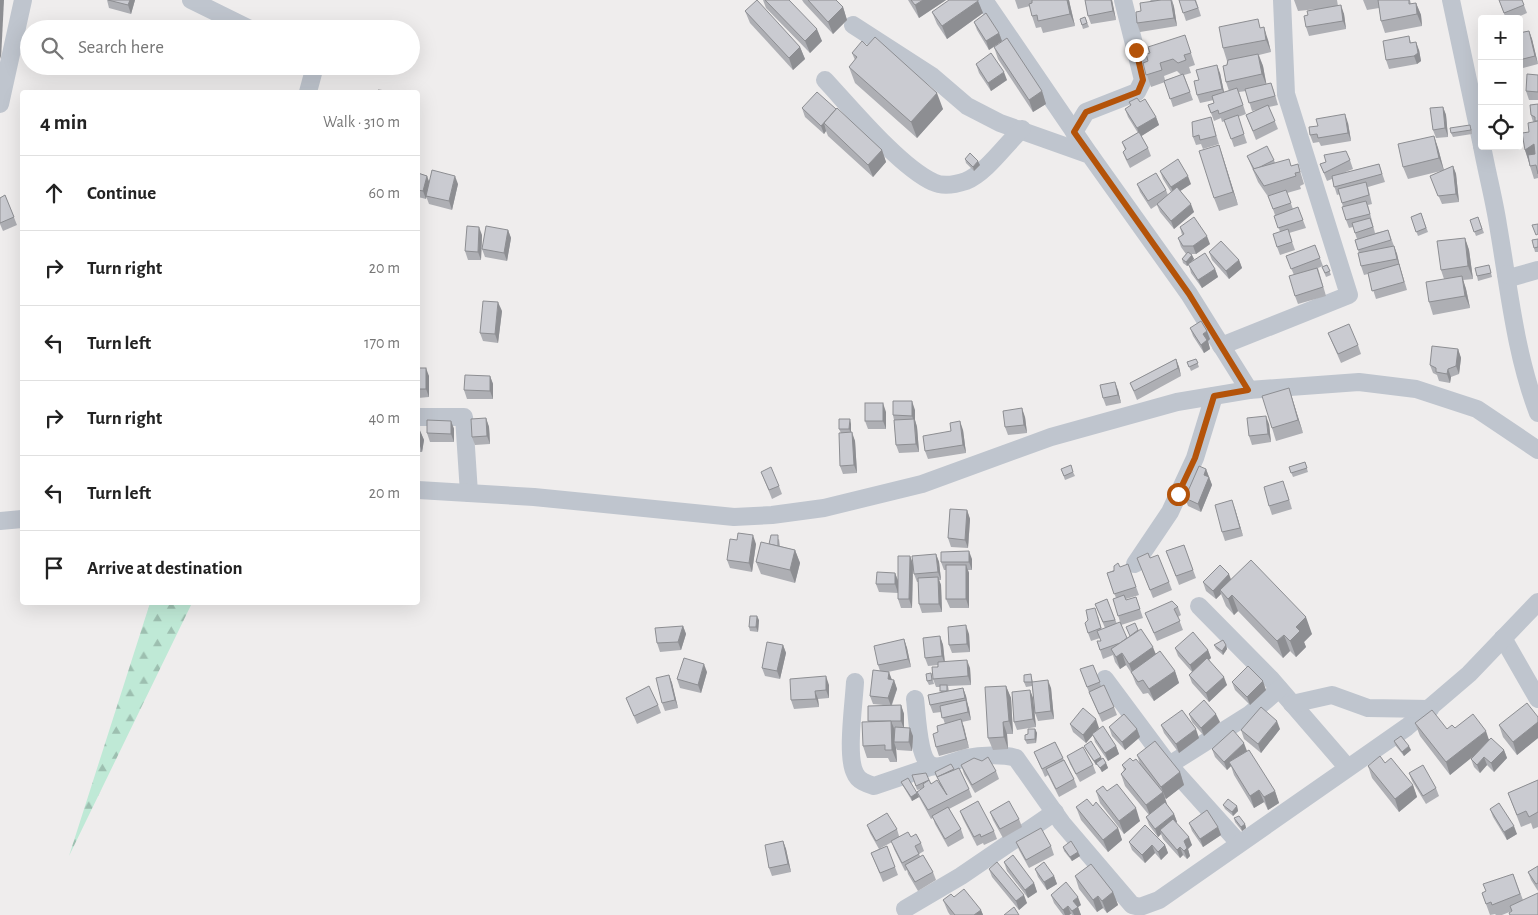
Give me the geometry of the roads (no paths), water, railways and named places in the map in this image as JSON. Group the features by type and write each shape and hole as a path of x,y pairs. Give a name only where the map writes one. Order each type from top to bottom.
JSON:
{"street":[{"path":"0,104 23,0"},
{"path":"191,0 232,20"},
{"path":"984,0 1090,155 1189,294 1248,390"},
{"path":"1074,132 1086,112 1138,92 1143,80 1123,0"},
{"path":"1221,346 1349,295 1286,94 1282,0"},
{"path":"1451,0 1478,127"},
{"path":"853,25 932,76 967,106 1000,124 1022,129 1090,155"},
{"path":"309,90 313,75"},
{"path":"825,80 897,155 934,183 951,185 968,180 987,168 1004,146 1022,129"},
{"path":"1483,150 1498,223 1508,294 1528,388 1538,413"},
{"path":"1506,274 1513,278 1538,270"},
{"path":"420,490 469,492 734,517 772,515 824,508 922,484 1051,437 1177,402 1248,390 1359,382 1416,389 1477,409 1538,450"},
{"path":"1135,564 1170,512 1195,458 1214,396"},
{"path":"420,417 464,417 469,492"},
{"path":"0,521 20,519"},
{"path":"855,682 851,755 855,774 863,782 874,786 932,766 940,766 966,758 991,756 1016,758 1055,812 1114,884 1130,911 1159,900 1347,767 1408,727 1470,674 1538,602"},
{"path":"1199,606 1279,689 1347,767"},
{"path":"1503,638 1538,699"},
{"path":"1105,679 1169,765 1239,843"},
{"path":"1169,765 1250,714 1279,689"},
{"path":"1292,704 1332,695 1368,708 1430,709"},
{"path":"915,699 920,742 928,762 932,766"},
{"path":"905,909 961,876 1055,812"}]}
